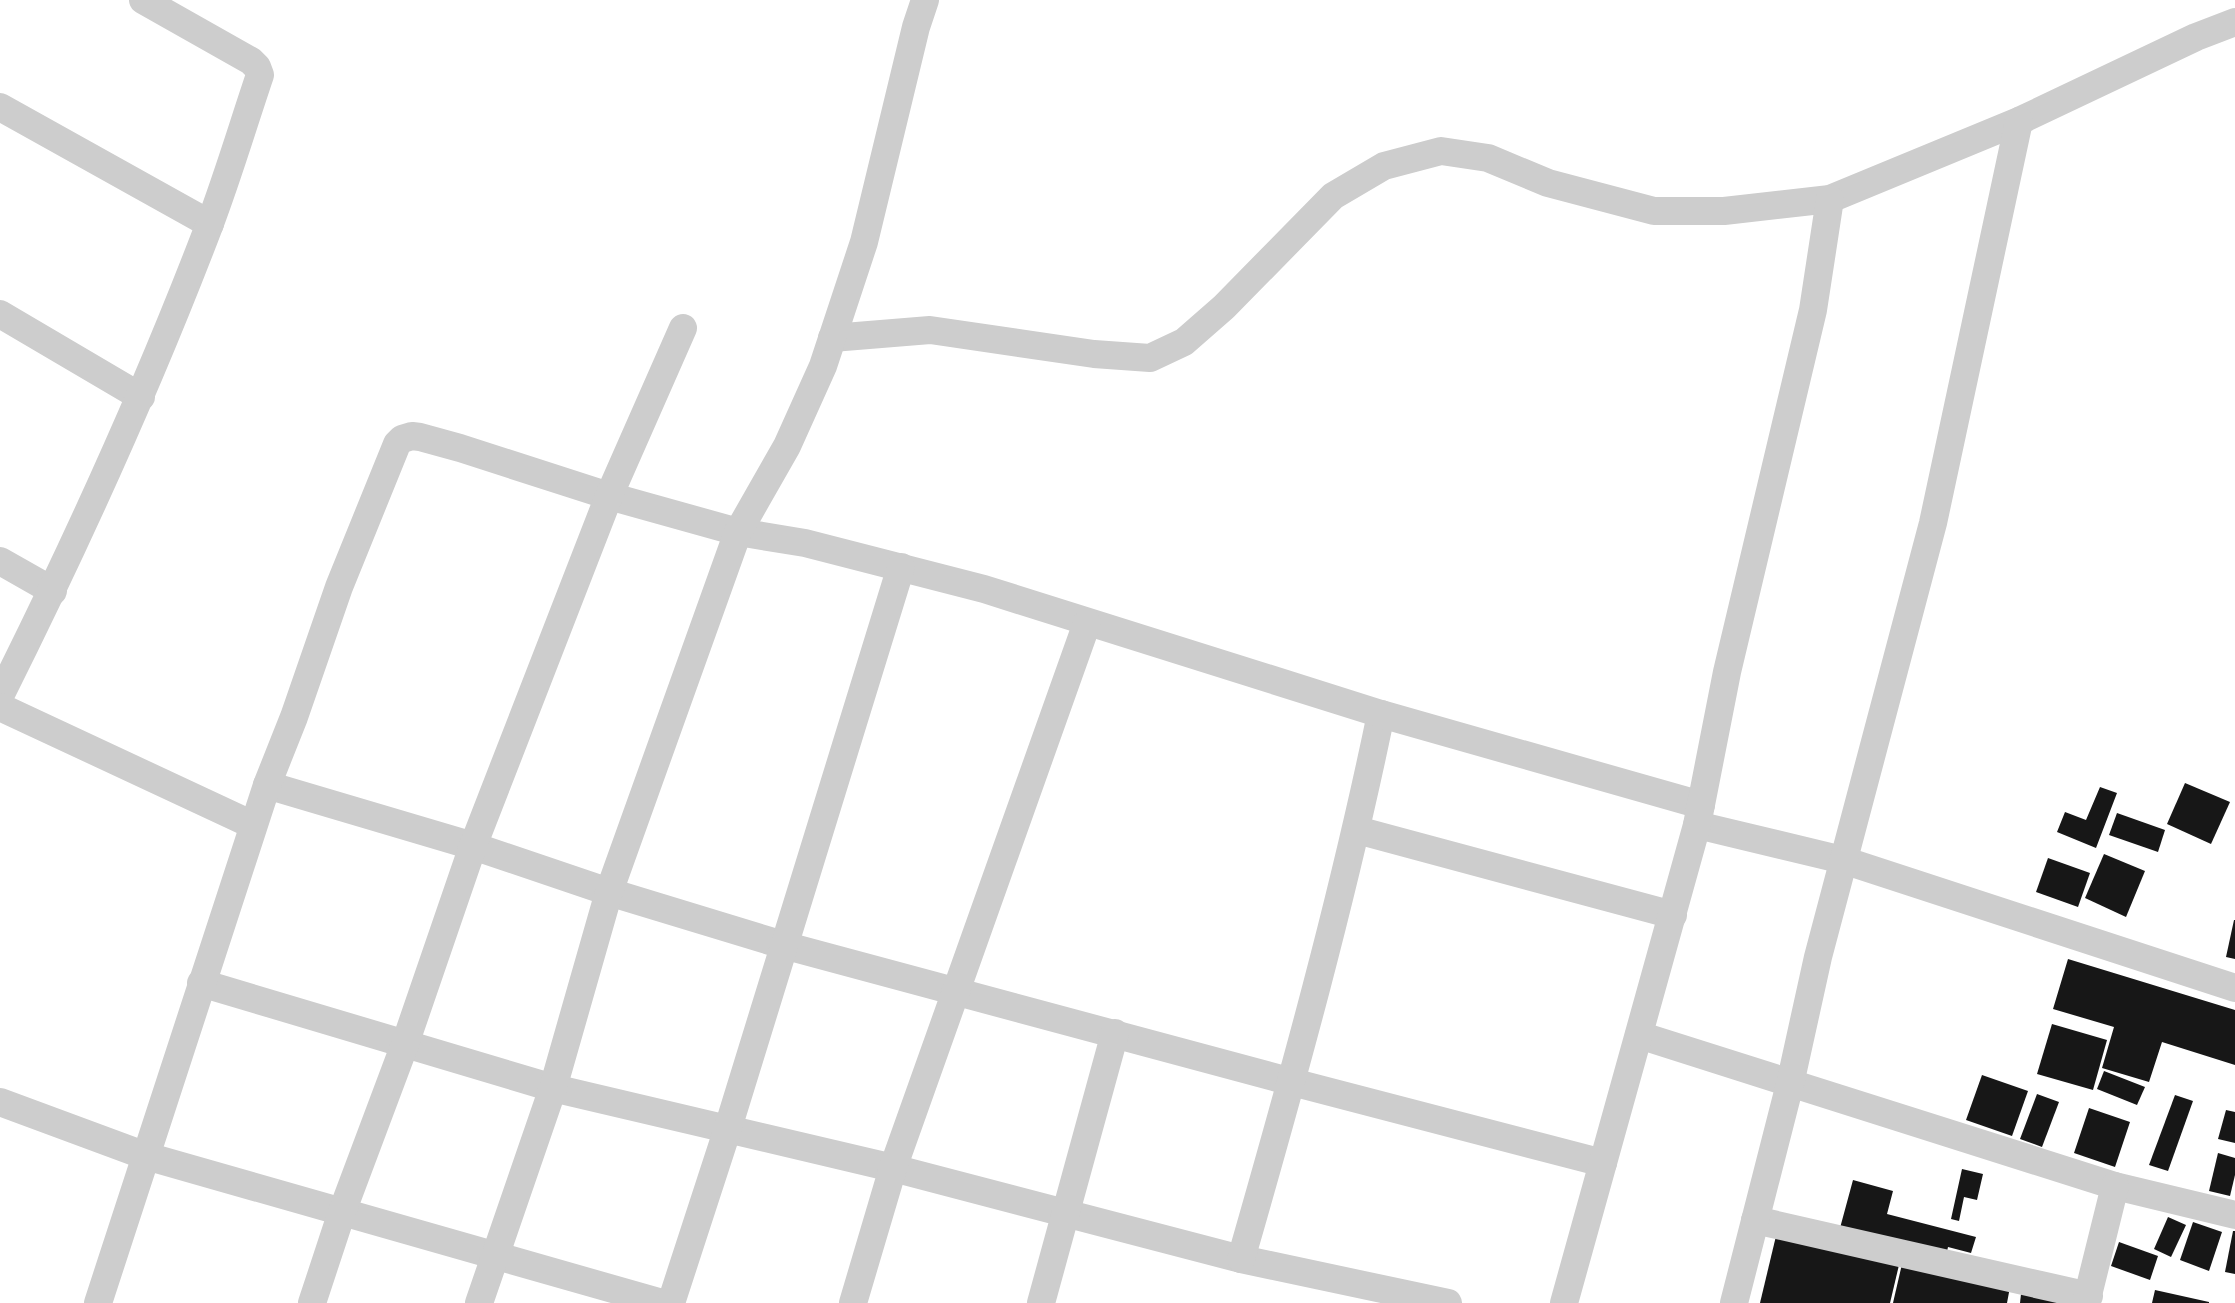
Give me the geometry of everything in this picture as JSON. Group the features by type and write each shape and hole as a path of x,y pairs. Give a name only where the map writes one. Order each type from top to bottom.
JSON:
{"street":[{"path":"0,696 52,591 141,397 210,224 260,73 257,66 251,61 143,0"},
{"path":"480,1303 495,1254 553,1088 609,892 738,532 787,446 823,366 864,242 924,0"},
{"path":"832,338 930,330 1094,354 1150,358 1184,342 1224,307 1333,196 1384,166 1441,151 1488,158 1548,182 1654,211 1724,211 1830,199 2019,121 2196,37 2235,22"},
{"path":"0,107 210,224"},
{"path":"1734,1303 1790,1084 1818,957 1933,523 2019,121"},
{"path":"1564,1303 1673,915 1699,815 1727,672 1813,310 1830,199"},
{"path":"0,314 141,397"},
{"path":"312,1303 342,1212 405,1044 473,846 609,496 684,328"},
{"path":"98,1303 253,825 294,717 338,587 397,444 402,439 412,436 460,448 609,496 738,532 806,543 1000,594 1843,860 2235,988"},
{"path":"0,560 52,591"},
{"path":"671,1303 728,1128 902,567"},
{"path":"853,1303 893,1168 1087,623"},
{"path":"0,707 253,825"},
{"path":"1241,1259 1292,1082 1357,830 1381,714"},
{"path":"267,785 473,846 609,892 784,946 1603,1163"},
{"path":"1357,830 1673,915"},
{"path":"201,983 553,1088 893,1168 1241,1259 1448,1303"},
{"path":"1041,1303 1115,1034"},
{"path":"1639,1035 2115,1186 2235,1215"},
{"path":"0,1102 146,1156 662,1303"},
{"path":"1755,1220 2088,1299 2115,1186"}],"building":[{"path":"2185,783 2230,802 2211,844 2167,824"},
{"path":"2100,787 2117,793 2096,848 2057,832 2065,812 2086,820"},
{"path":"2117,813 2165,830 2158,852 2109,835"},
{"path":"2104,854 2145,871 2126,917 2085,898"},
{"path":"2048,858 2090,873 2078,907 2036,892"},
{"path":"2235,920 2235,959 2226,957"},
{"path":"2068,959 2235,1010 2235,1065 2162,1042 2149,1082 2102,1068 2114,1027 2053,1009"},
{"path":"2052,1024 2107,1040 2093,1090 2037,1074"},
{"path":"2104,1071 2145,1087 2137,1105 2097,1089"},
{"path":"1982,1075 2028,1091 2012,1136 1966,1120"},
{"path":"2037,1094 2059,1102 2042,1147 2020,1139"},
{"path":"2175,1095 2193,1101 2168,1171 2149,1165"},
{"path":"2089,1108 2130,1122 2115,1167 2074,1153"},
{"path":"2226,1110 2235,1112 2235,1143 2218,1139"},
{"path":"2218,1153 2235,1158 2235,1175 2230,1196 2209,1191"},
{"path":"1962,1169 1983,1174 1977,1200 1964,1197 1959,1221 1951,1219"},
{"path":"1853,1180 1893,1191 1887,1214 1976,1237 1971,1253 1948,1247 1946,1256 1840,1228"},
{"path":"2168,1217 2186,1225 2171,1257 2154,1249"},
{"path":"2193,1222 2222,1232 2209,1271 2180,1260"},
{"path":"2233,1231 2235,1231 2235,1274 2225,1272"},
{"path":"1776,1236 1899,1265 1890,1303 1760,1303"},
{"path":"2119,1242 2158,1256 2150,1280 2111,1266"},
{"path":"1902,1264 2010,1287 2007,1303 1893,1303"},
{"path":"2155,1290 2209,1302 2209,1303 2152,1303"},
{"path":"2021,1294 2063,1303 2020,1303"}]}
